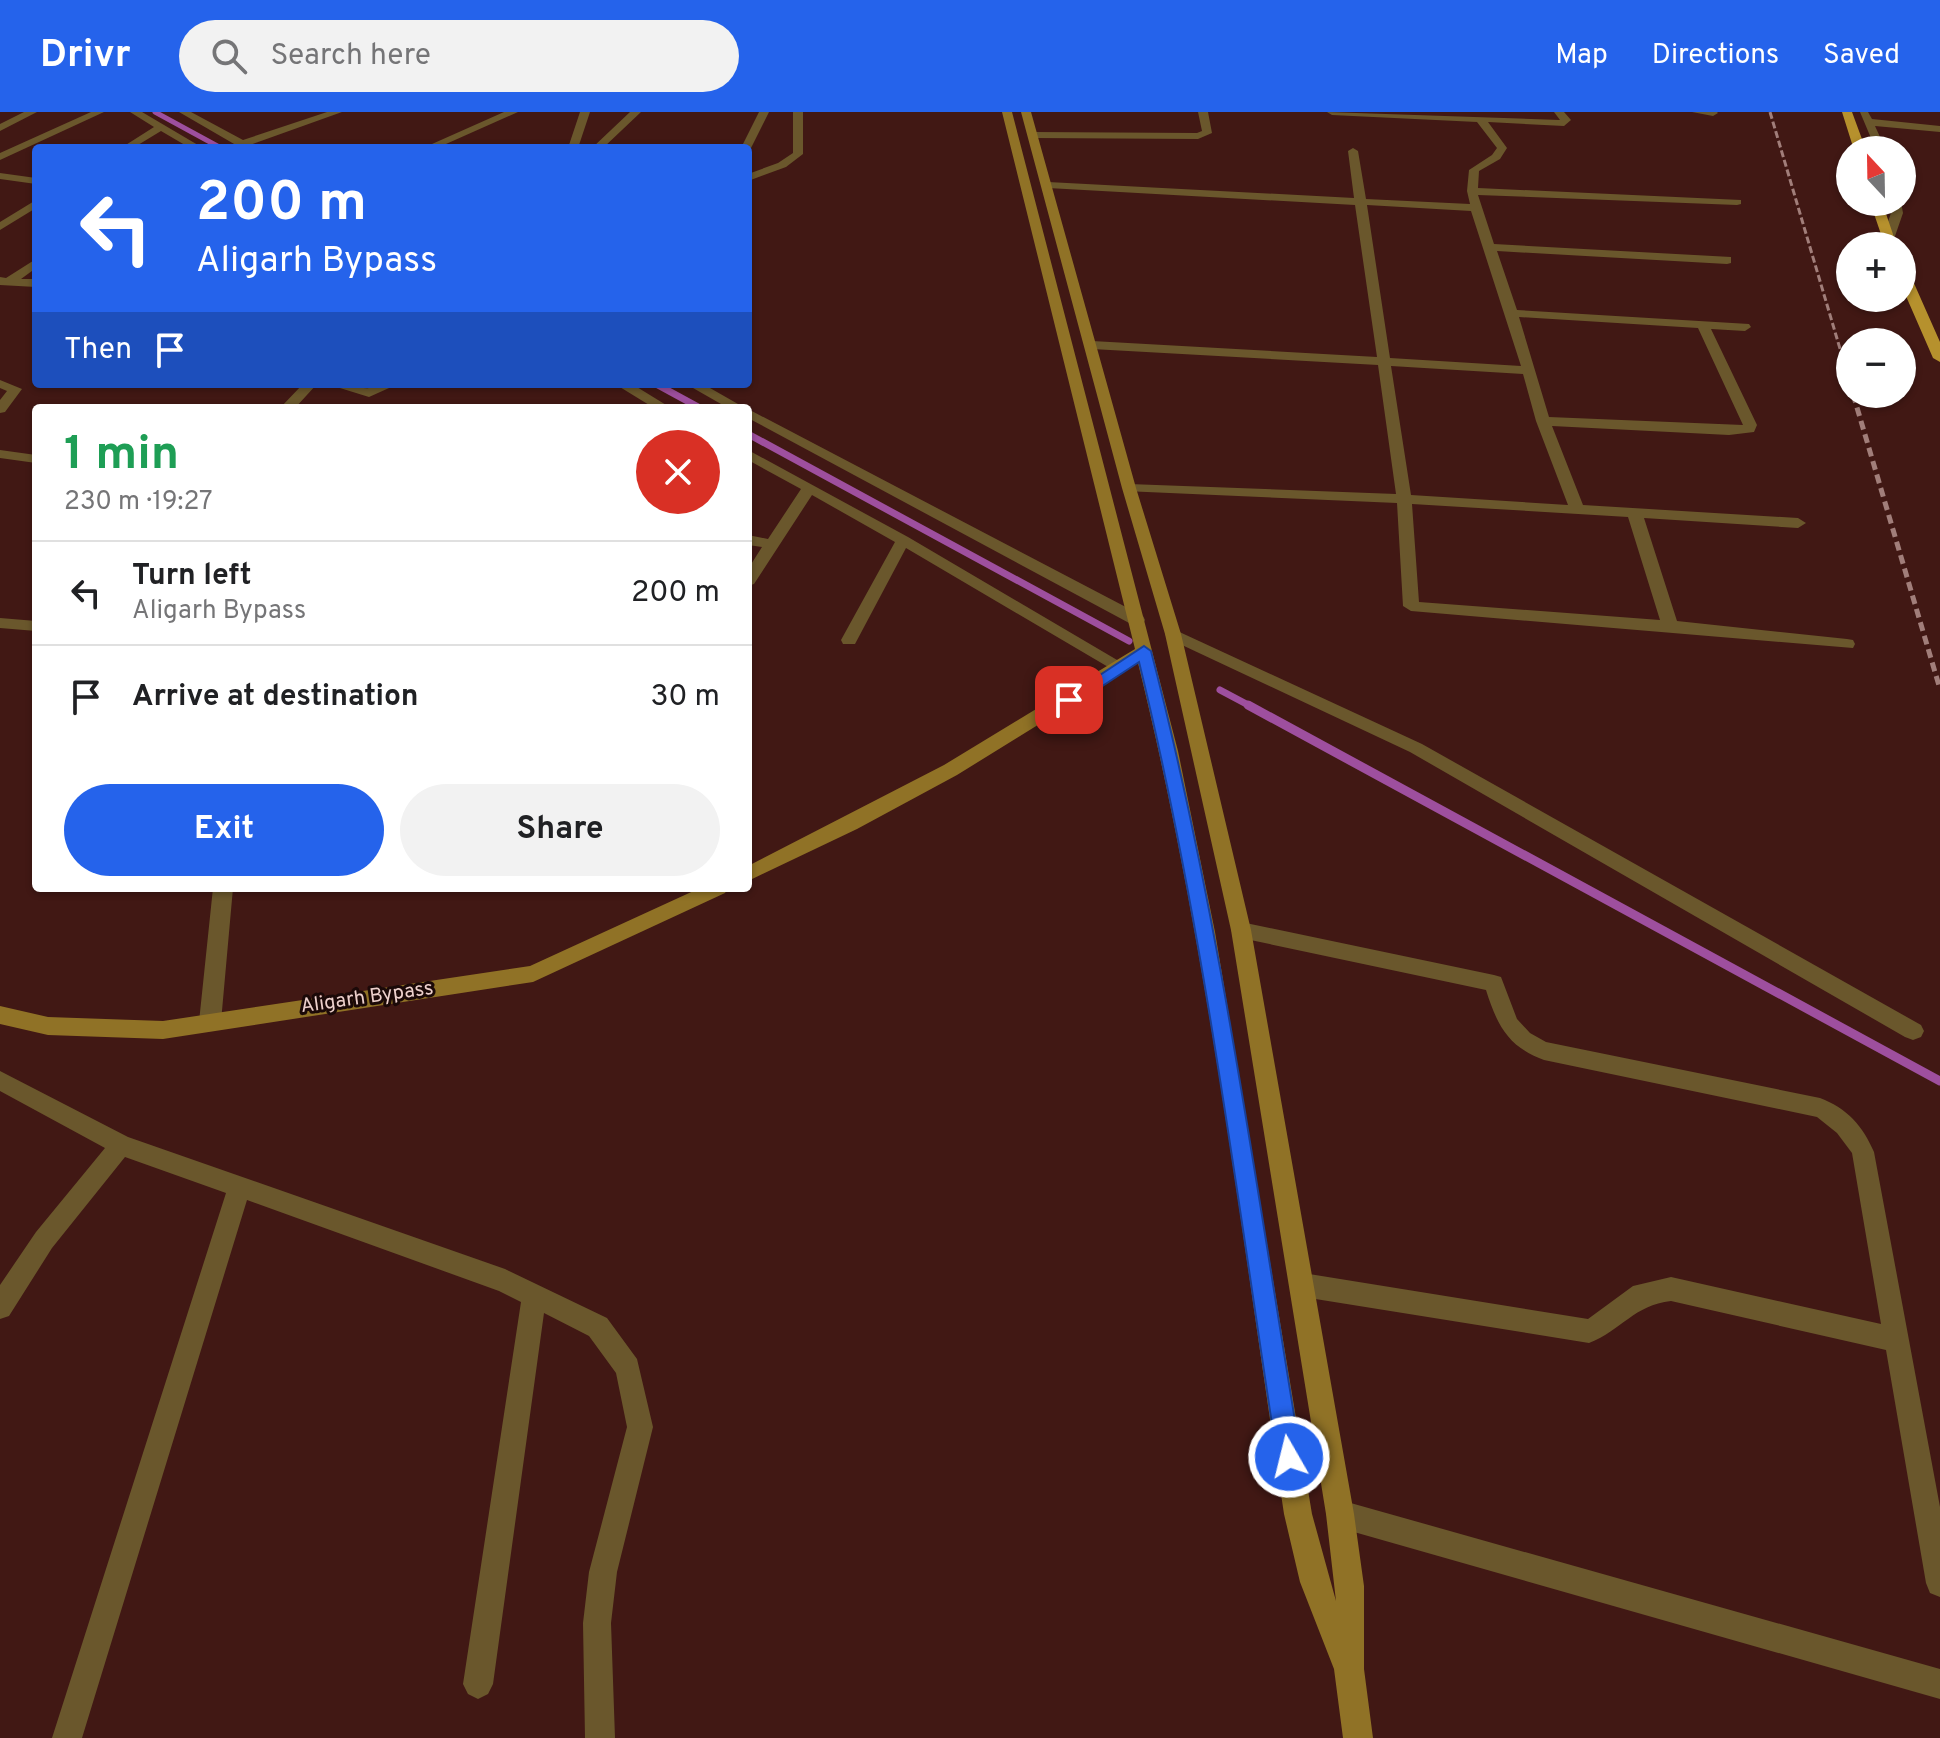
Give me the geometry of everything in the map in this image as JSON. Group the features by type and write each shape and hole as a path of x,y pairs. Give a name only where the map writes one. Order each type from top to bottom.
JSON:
{"highway":[{"path":"1847,112 1855,136"},
{"path":"1916,304 1940,358"}],"main road":[{"path":"1007,112 1100,489 1137,620 1169,751 1205,932 1298,1514 1314,1582 1349,1669"},
{"path":"1026,112 1173,637 1241,930 1340,1514 1350,1586 1349,1669 1358,1738"},
{"path":"752,872 852,825 1018,733 1121,667 1143,648 1173,637"},
{"name":"Aligarh Bypass","path":"0,1015 48,1026 149,1030 533,974 709,892"}],"street":[{"path":"0,128 32,112"},
{"path":"0,157 99,112"},
{"path":"135,112 191,144"},
{"path":"184,112 237,144 337,112"},
{"path":"437,144 513,112"},
{"path":"574,144 585,112"},
{"path":"601,144 636,112"},
{"path":"748,144 764,112"},
{"path":"752,174 798,154 798,112"},
{"path":"1033,135 1198,136 1207,133 1203,112"},
{"path":"1332,112 1564,123 1566,120 1559,112"},
{"path":"1697,112 1713,113"},
{"path":"1865,117 1940,129"},
{"path":"1865,117 1874,136"},
{"path":"1481,120 1502,148 1496,157 1474,170 1472,191 1476,208 1512,313 1543,421 1578,511"},
{"path":"133,144 161,127"},
{"path":"1353,151 1404,499 1411,606 1670,626 1847,644"},
{"path":"0,176 32,180"},
{"path":"1048,185 1476,208"},
{"path":"1472,191 1737,202"},
{"path":"0,227 32,206"},
{"path":"1491,247 1727,260"},
{"path":"4,281 32,265"},
{"path":"4,281 32,283"},
{"path":"1512,313 1745,327"},
{"path":"1543,421 1729,431 1749,429 1750,425 1702,324"},
{"path":"1092,345 1526,370"},
{"path":"0,384 15,389 0,409"},
{"path":"291,404 306,388"},
{"path":"350,388 369,393 381,388"},
{"path":"629,388 656,404"},
{"path":"700,388 730,404"},
{"path":"752,415 1137,620"},
{"path":"0,454 32,458"},
{"path":"752,456 1121,667"},
{"path":"752,575 810,487"},
{"path":"1129,488 1404,499 1798,523"},
{"path":"1635,514 1670,626"},
{"path":"849,640 903,540"},
{"path":"752,541 773,545"},
{"path":"0,623 32,626"},
{"path":"1173,637 1416,748 1913,1031"},
{"path":"210,1022 223,892"},
{"path":"1241,930 1494,983 1510,1030 1525,1044 1544,1051 1820,1108 1835,1114 1856,1138 1863,1152 1940,1583"},
{"path":"0,1080 121,1145 505,1281 598,1327 628,1368 640,1427 603,1572 597,1623 600,1738"},
{"path":"0,1307 44,1240 121,1145"},
{"path":"67,1738 240,1187"},
{"path":"1303,1285 1589,1331 1610,1323 1635,1296 1647,1290 1671,1289 1896,1340"},
{"path":"478,1684 534,1297"},
{"path":"1340,1514 1940,1684"}],"waterway":[{"path":"155,112 214,144"},
{"path":"663,388 693,404"},
{"path":"752,436 1129,641"},
{"path":"1220,690 1252,707"},
{"path":"1248,705 1940,1081"}],"railway":[{"path":"1770,112 1836,335"},
{"path":"1857,408 1940,689"}],"route":[{"path":"1069,700 1144,651 1169,751 1205,932 1289,1457"}]}
